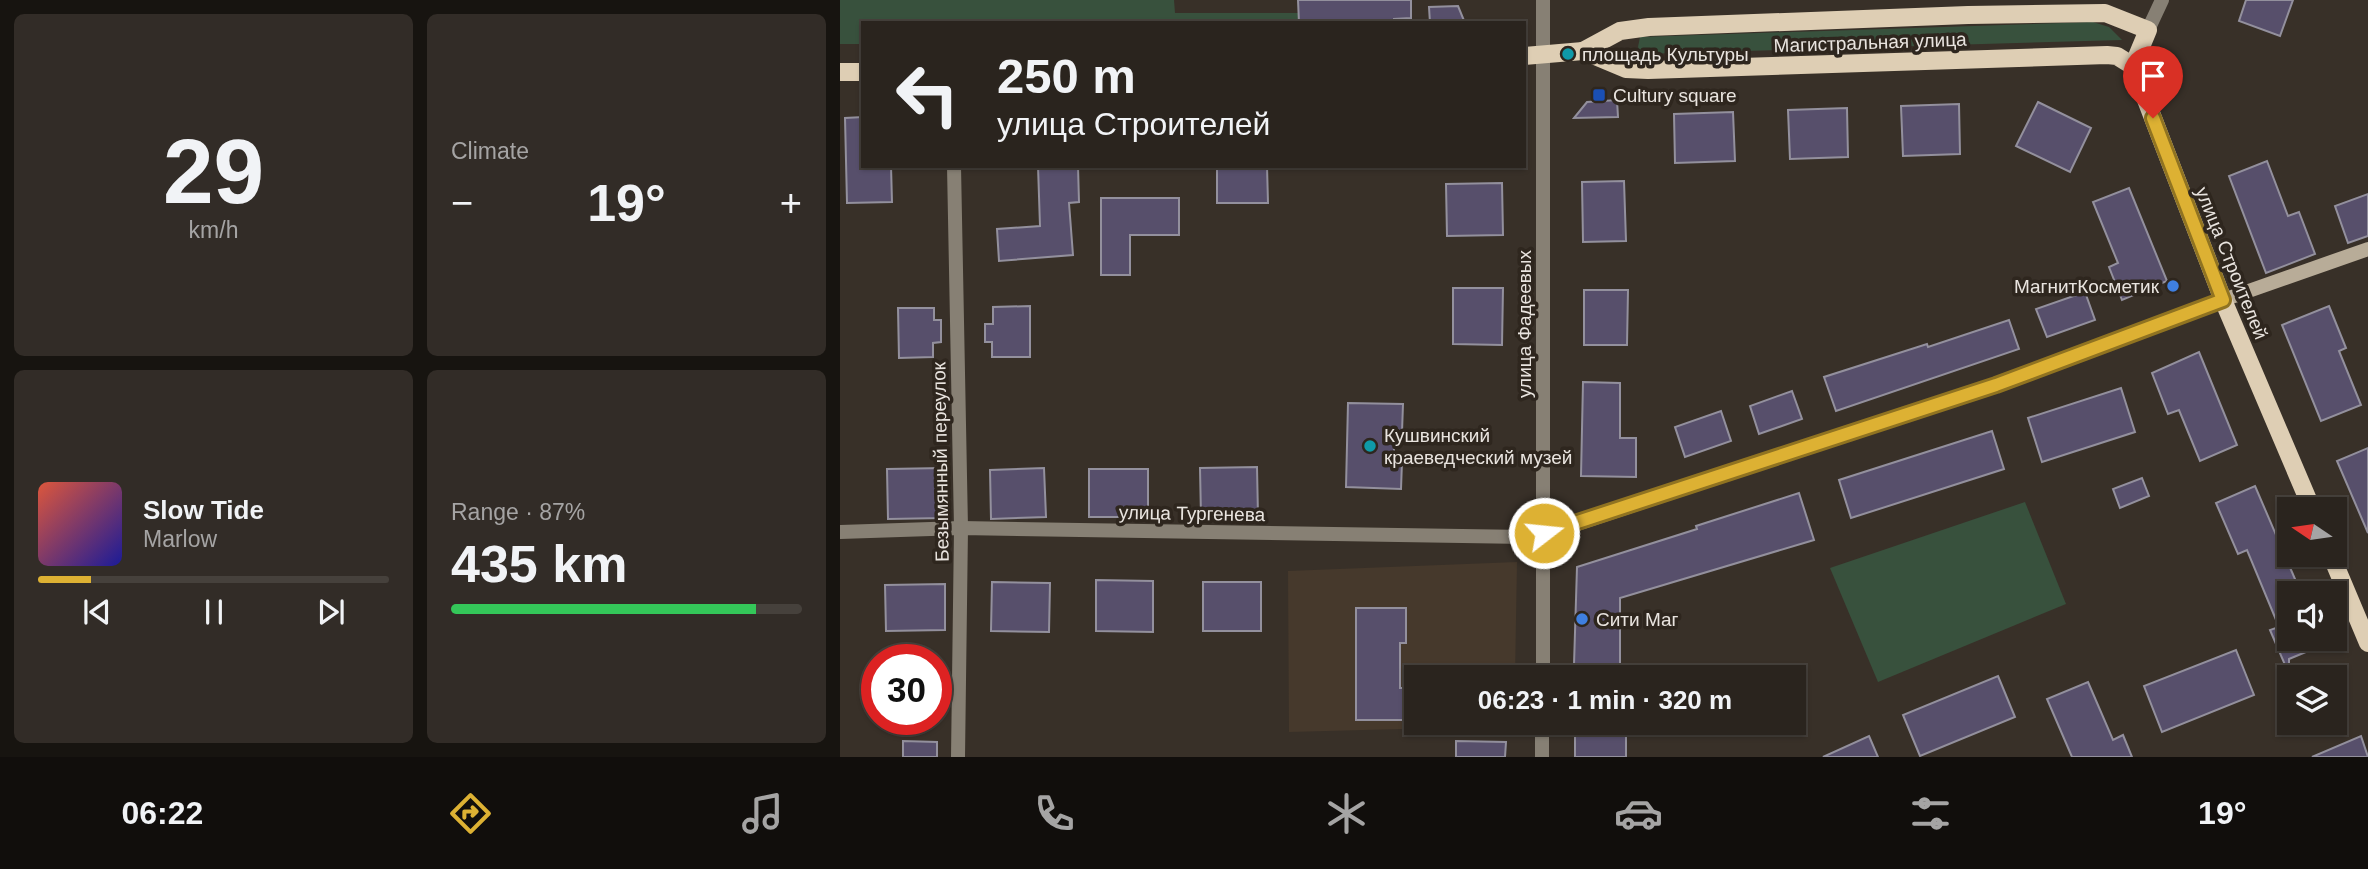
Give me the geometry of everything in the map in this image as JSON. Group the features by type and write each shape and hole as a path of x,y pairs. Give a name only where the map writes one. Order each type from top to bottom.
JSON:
{"main road":[{"name":"Магистральная улица","path":"1526,56 1583,51 1620,31 1649,27 1968,15 2105,13 2148,30"},
{"path":"2133,66 2148,30"},
{"name":"Магистральная улица","path":"1583,51 1626,69 1648,70 2107,55 2117,56 2133,66"},
{"name":"улица Строителей","path":"2133,66 2223,300 2307,497"},
{"path":"840,72 861,72"},
{"path":"2336,567 2368,643"}],"street":[{"path":"1543,0 1545,54"},
{"path":"2148,30 2162,0"},
{"name":"улица Фадеевых","path":"1543,665 1545,54"},
{"name":"Безымянный переулок","path":"954,168 961,528 958,757"},
{"path":"2223,300 2368,249"},
{"name":"улица Тургенева","path":"840,532 961,528 1526,537 1996,385 2223,300"},
{"path":"1542,735 1542,757"}],"shaded area":[{"path":"1517,562 1515,665 1404,665 1404,729 1289,732 1288,571"}],"green space":[{"path":"840,0 1174,0 1175,13 1299,13 1299,21 861,21 861,44 840,44"},
{"path":"2093,22 2109,27 2122,40 1641,54 1638,47 1640,37"},
{"path":"2025,502 2066,604 1878,682 1830,568"}],"building":[{"path":"1298,0 1411,0 1411,18 1394,21 1299,21"},
{"path":"2246,0 2293,0 2280,36 2239,21"},
{"path":"1458,6 1464,21 1430,21 1429,7"},
{"path":"1617,100 1618,117 1574,118 1587,102"},
{"path":"2038,102 2091,128 2070,172 2016,146"},
{"path":"1959,104 1960,154 1903,156 1901,106"},
{"path":"1847,108 1848,157 1790,159 1788,110"},
{"path":"1733,112 1735,161 1675,163 1674,114"},
{"path":"861,117 861,168 891,168 892,202 847,203 845,118"},
{"path":"2267,161 2288,216 2299,212 2315,254 2266,273 2229,176"},
{"path":"1038,168 1078,168 1079,202 1069,203 1073,255 999,261 997,229 1040,226"},
{"path":"1217,168 1267,168 1268,203 1217,203"},
{"path":"1624,181 1626,241 1583,242 1582,182"},
{"path":"1502,183 1503,235 1447,236 1446,184"},
{"path":"2129,188 2167,281 2122,300 2109,267 2118,263 2093,202"},
{"path":"2368,194 2368,236 2348,243 2335,206"},
{"path":"1101,198 1179,198 1179,235 1130,235 1130,275 1101,275"},
{"path":"1453,288 1503,288 1502,345 1453,344"},
{"path":"1584,290 1628,290 1627,345 1584,345"},
{"path":"2085,292 2095,320 2047,337 2036,309"},
{"path":"1030,306 1030,357 992,357 992,342 985,342 985,324 993,324 993,307"},
{"path":"2329,306 2346,348 2339,351 2361,405 2321,421 2282,325"},
{"path":"898,308 934,308 934,320 941,320 941,342 933,343 933,357 899,358"},
{"path":"2009,320 2019,349 1836,411 1824,377"},
{"path":"2199,352 2237,445 2200,461 2179,410 2168,414 2152,373"},
{"path":"1583,382 1620,383 1620,438 1636,438 1636,477 1581,476"},
{"path":"2121,388 2135,432 2042,462 2028,418"},
{"path":"1792,391 1802,419 1759,434 1750,406"},
{"name":"Кушвинский краеведческий музей","path":"1348,403 1403,404 1402,432 1394,432 1394,461 1402,461 1401,489 1346,487"},
{"path":"1721,411 1731,441 1685,457 1675,427"},
{"path":"1992,431 2004,469 1851,518 1839,480"},
{"path":"2368,448 2368,533 2337,461"},
{"path":"1257,467 1258,516 1201,517 1200,468"},
{"path":"943,468 944,518 888,519 887,469"},
{"path":"1044,468 1046,517 991,519 990,470"},
{"path":"1089,469 1148,469 1148,517 1089,517"},
{"path":"2142,478 2149,496 2120,508 2113,489"},
{"path":"2255,486 2277,537 2277,567 2290,567 2296,581 2277,581 2277,622 2247,550 2238,554 2216,503"},
{"path":"1799,493 1814,540 1620,598 1620,665 1574,665 1577,567 1697,529 1696,526"},
{"path":"1096,580 1153,581 1153,632 1096,631"},
{"path":"992,582 1050,583 1049,632 991,631"},
{"path":"1203,582 1261,582 1261,631 1203,631"},
{"path":"945,584 945,630 886,631 885,585"},
{"path":"1356,608 1406,608 1406,643 1400,643 1400,688 1404,688 1404,720 1356,720"},
{"path":"2277,628 2277,646 2270,630"},
{"path":"2236,650 2254,695 2162,732 2144,686"},
{"path":"2279,651 2308,651 2289,659 2289,665 2285,665"},
{"path":"1998,676 2015,717 1920,756 1903,715"},
{"path":"2088,682 2113,740 2123,735 2132,757 2072,757 2047,699"},
{"path":"1575,735 1626,735 1626,757 1575,757"},
{"path":"1869,736 1878,757 1823,757"},
{"path":"2361,736 2368,757 2312,757"},
{"path":"903,741 937,742 937,757 903,757"},
{"path":"1456,741 1506,742 1505,757 1456,757"}],"place":[{"name":"площадь Культуры","path":"1568,54"},
{"name":"Cultury square","path":"1599,95"},
{"name":"МагнитКосметик","path":"2173,286"},
{"name":"Кушвинский краеведческий музей","path":"1370,446"},
{"name":"Сити Маг","path":"1582,619"}],"route":[{"path":"1544,533 1996,385 2223,300 2153,118"}]}
